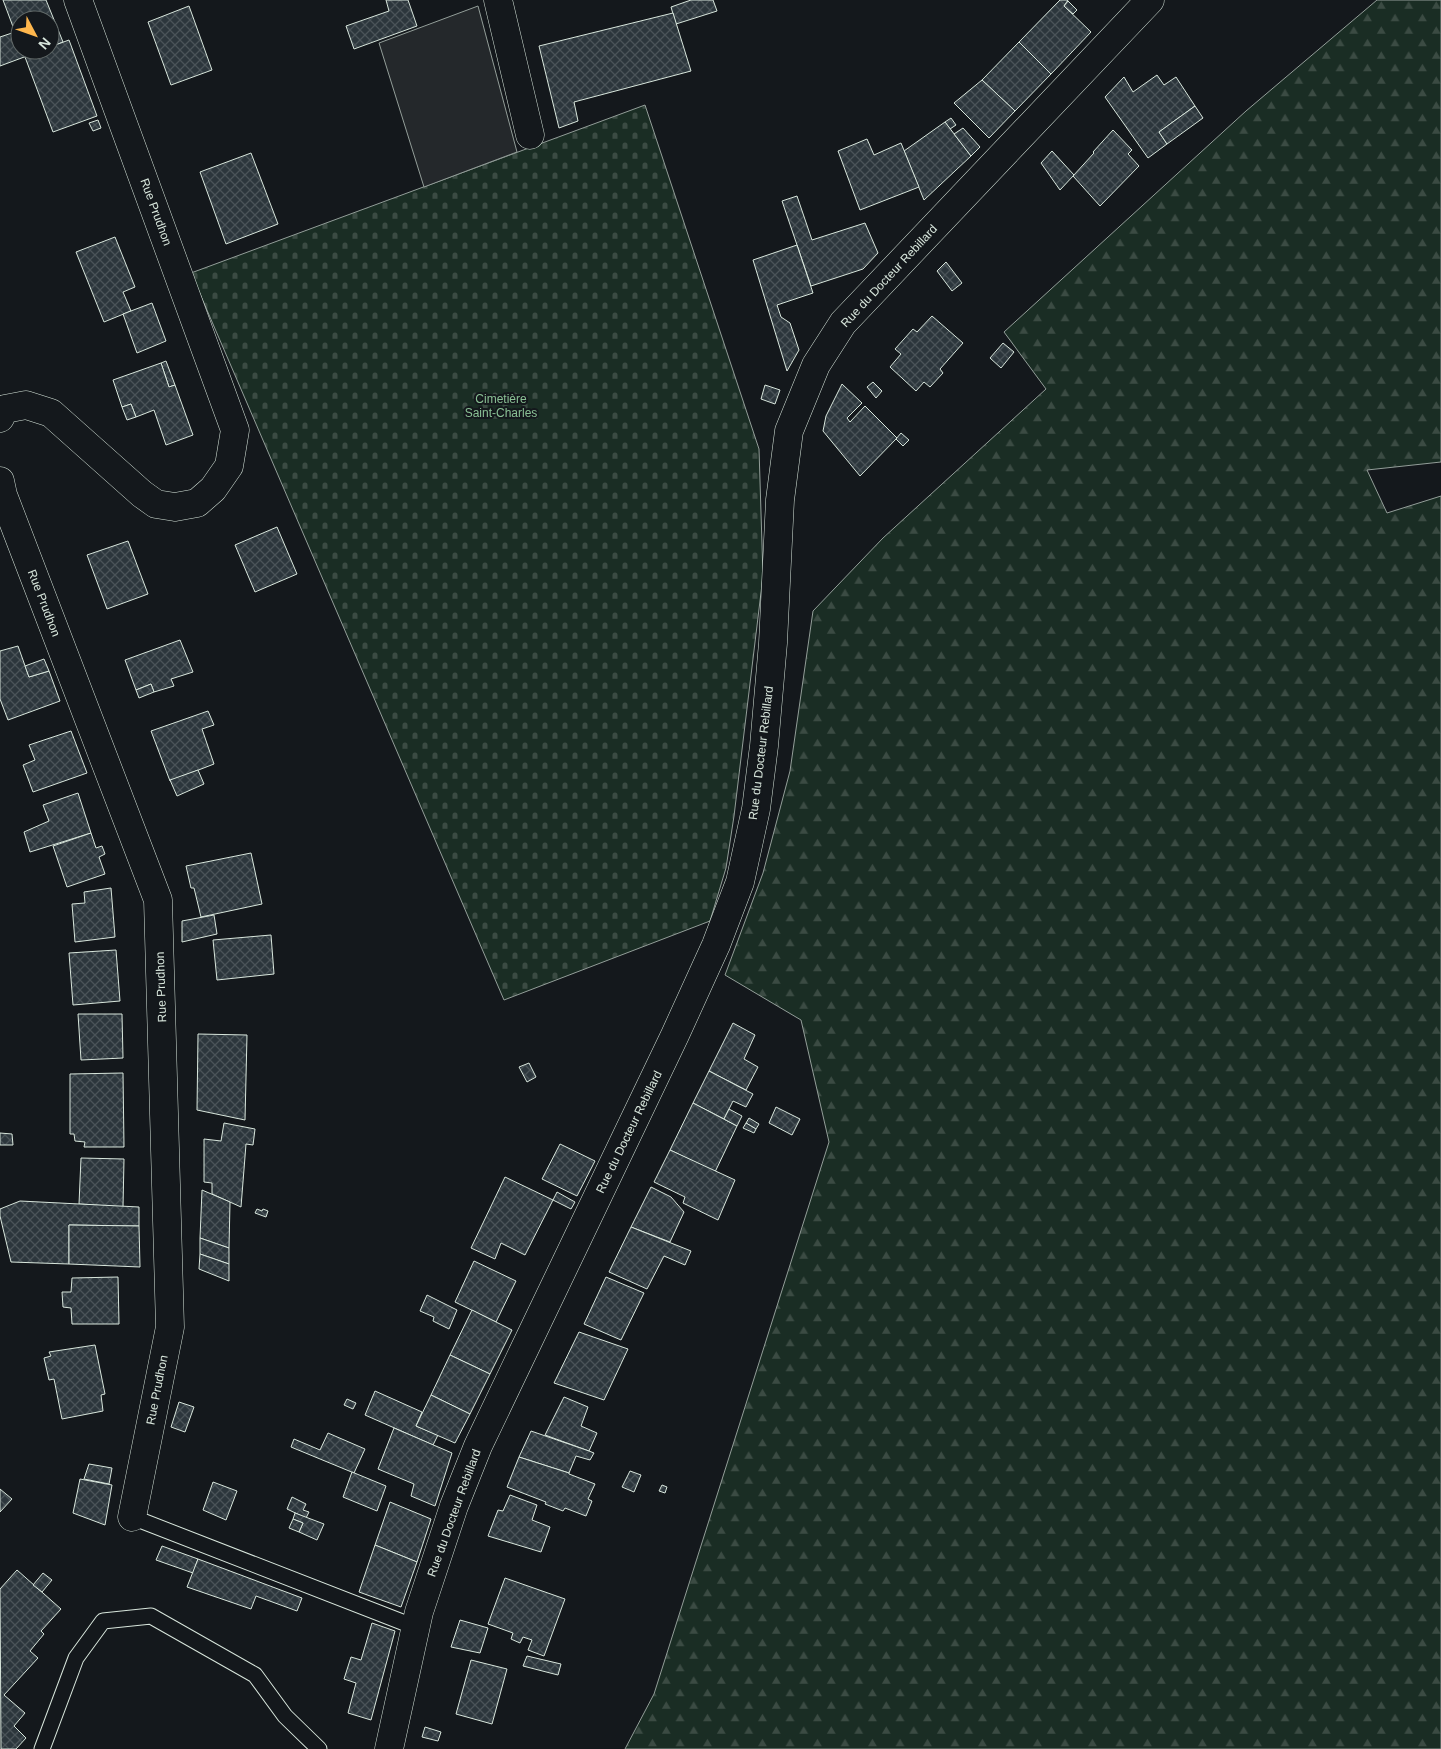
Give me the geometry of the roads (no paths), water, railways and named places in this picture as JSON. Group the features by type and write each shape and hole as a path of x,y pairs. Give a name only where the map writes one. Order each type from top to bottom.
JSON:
{"street":[{"name":"Rue Prudhon","path":"0,418 5,409 26,405 51,413 142,494 156,504 175,507 197,503 212,488 229,466 235,430 78,0"},
{"path":"498,0 530,135"},
{"name":"Rue du Docteur Rebillard","path":"389,1749 419,1612 454,1506 478,1446 675,1034 716,945 740,882 756,809 764,746 773,643 780,500 789,431 816,365 843,324 1150,0"},
{"name":"Rue Prudhon","path":"0,481 3,495 158,900 170,1327 132,1517"}],"lane":[{"path":"132,1517 415,1628"},
{"path":"42,1749 76,1658 103,1621 151,1616 255,1675 285,1716 319,1749"}],"park label":[{"name":"Cimetière Saint-Charles","path":"501,406"}]}
